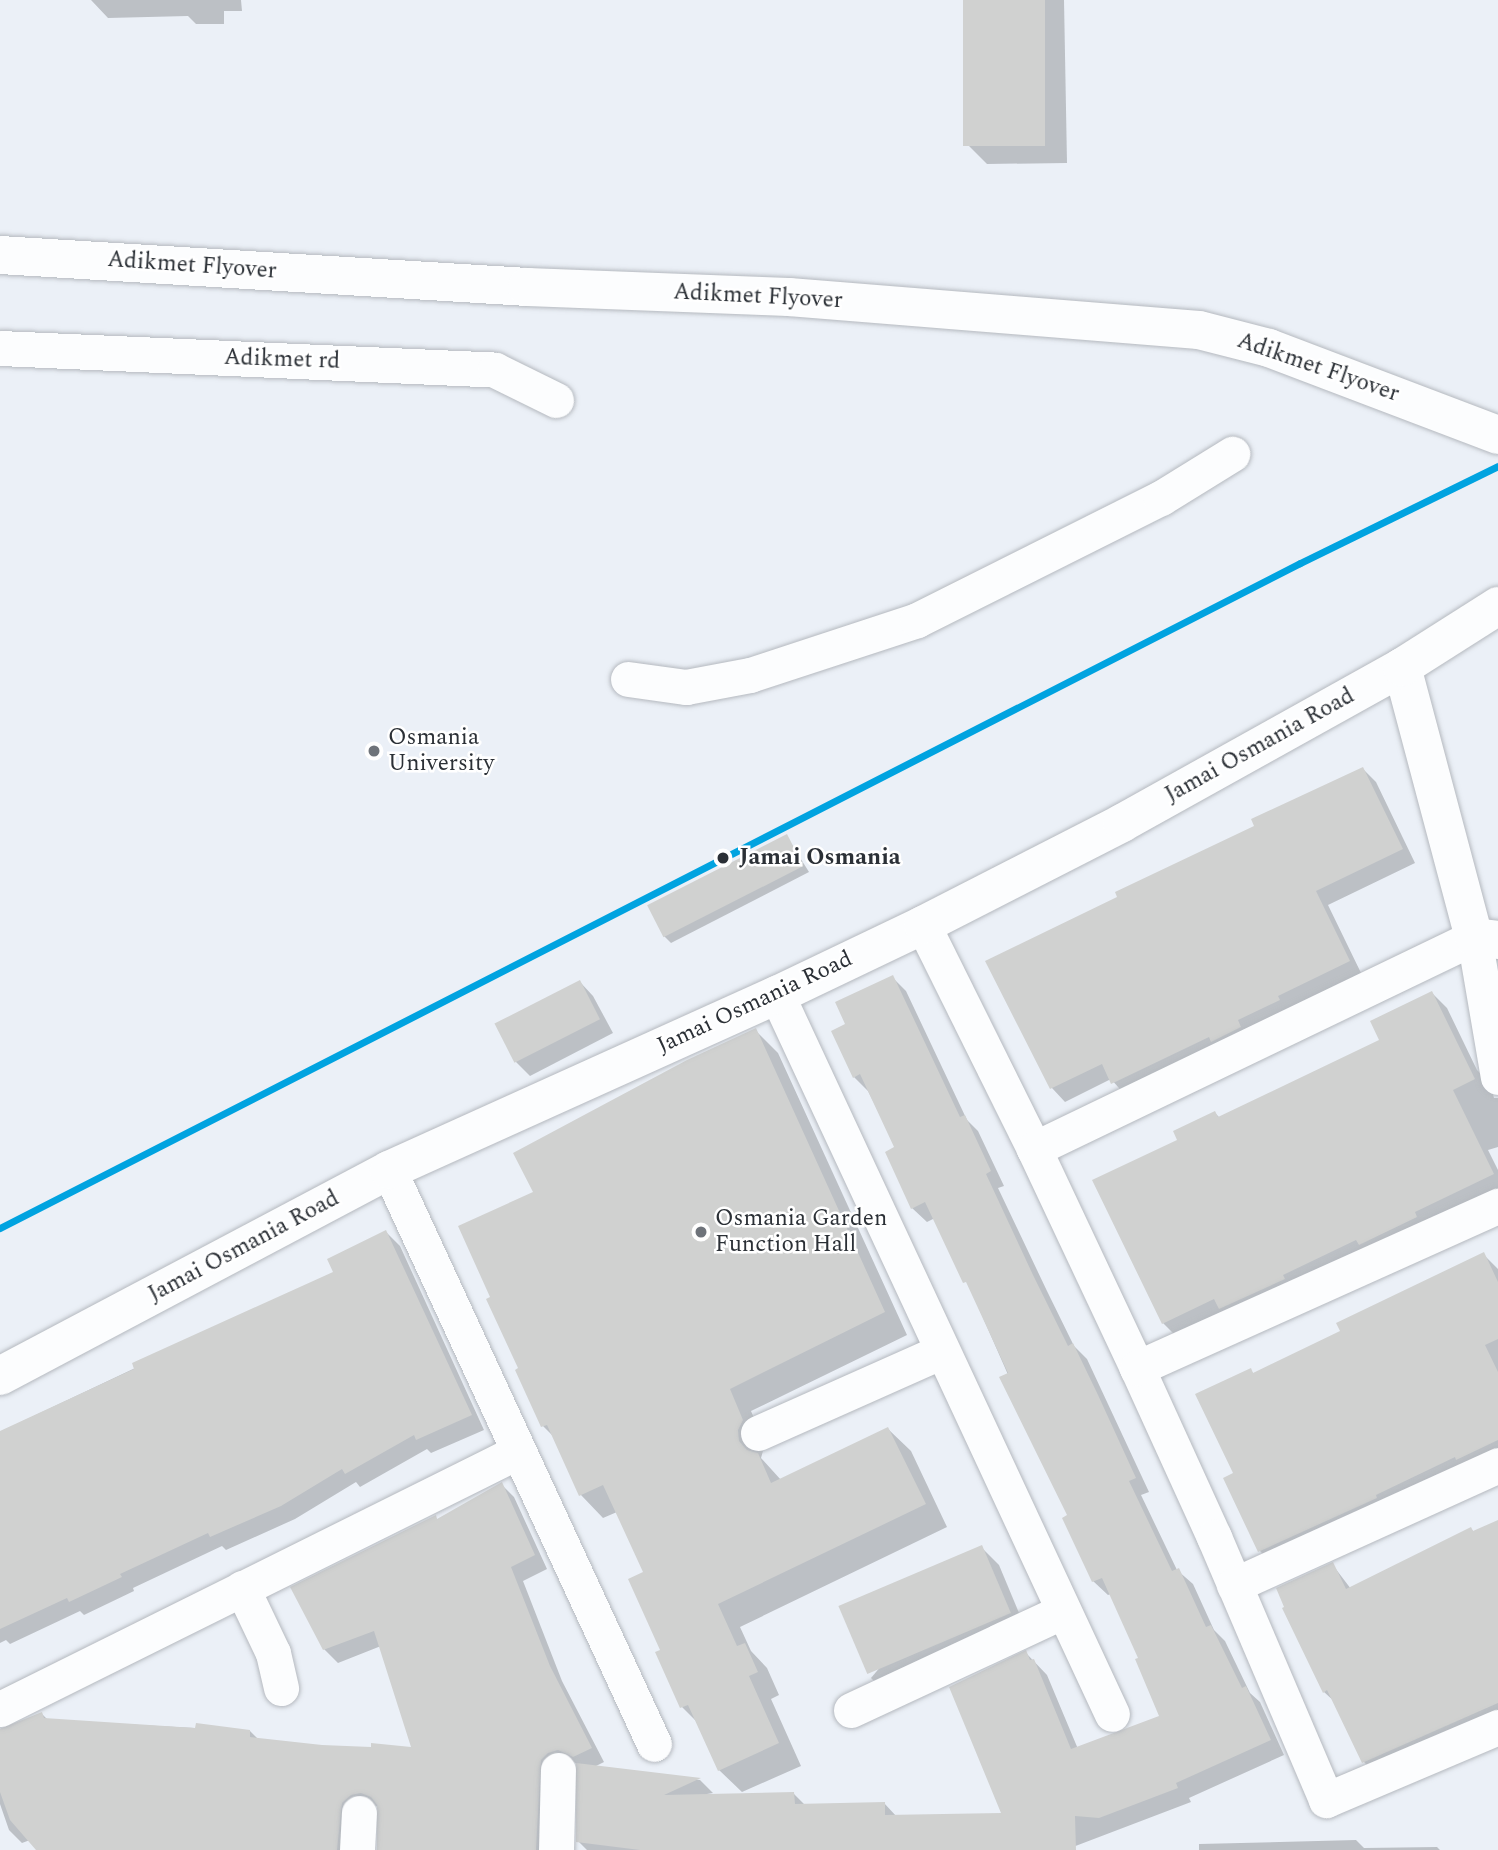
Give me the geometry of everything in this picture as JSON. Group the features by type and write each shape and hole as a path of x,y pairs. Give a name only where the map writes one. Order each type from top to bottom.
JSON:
{"street":[{"name":"Adikmet Flyover","path":"0,255 527,287 789,297 1199,330 1269,348 1498,435"},
{"name":"Adikmet rd","path":"0,348 495,370 556,400"},
{"path":"628,679 686,687 750,675 917,620 1161,498 1232,454"},
{"name":"Jamai Osmania Road","path":"0,1376 388,1170 777,995 923,925 1122,823 1402,667 1498,606"},
{"path":"1402,667 1486,939 1498,1077"},
{"path":"923,925 1034,1149 1137,1368 1234,1584 1326,1800 1498,1727"},
{"path":"1034,1149 1486,939"},
{"path":"777,995 1112,1714"},
{"path":"388,1170 654,1744"},
{"path":"1137,1368 1498,1206"},
{"path":"758,1433 942,1351"},
{"path":"0,1709 517,1452"},
{"path":"1234,1584 1498,1465"},
{"path":"242,1588 273,1653 281,1688"},
{"path":"850,1710 1063,1611"},
{"path":"556,1850 558,1770"},
{"path":"357,1850 359,1813"}],"building":[{"path":"963,0 1045,0 1045,146 963,146"},
{"path":"1363,767 1403,849 1316,891 1350,961 1278,996 1280,1000 1238,1020 1241,1027 1211,1042 1209,1037 1111,1084 1102,1064 1050,1089 985,961 1117,897 1115,892 1254,826 1251,819"},
{"path":"787,834 803,866 663,937 647,905"},
{"path":"893,975 960,1117 965,1115 991,1171 986,1174 1033,1275 1068,1346 1073,1343 1098,1395 1136,1478 1129,1481 1172,1571 1179,1568 1206,1627 1211,1625 1242,1688 1246,1686 1271,1740 1176,1783 1178,1788 1099,1818 1075,1816 1076,1850 640,1850 576,1842 576,1763 701,1778 664,1795 794,1792 795,1804 885,1802 885,1815 1001,1813 949,1687 1026,1650 1030,1660 1034,1659 1071,1749 1159,1716 1135,1659 1138,1658 1102,1578 1092,1582 1062,1518 1067,1515 999,1377 1008,1373 966,1282 963,1283 925,1202 911,1209 885,1152 894,1147 860,1074 853,1078 831,1031 845,1024 835,1002"},
{"path":"580,980 600,1019 514,1063 494,1024"},
{"path":"1432,991 1475,1079 1453,1090 1494,1174 1415,1212 1417,1217 1359,1245 1356,1240 1283,1275 1285,1279 1219,1309 1214,1299 1162,1324 1092,1180 1177,1140 1173,1131 1215,1111 1218,1117 1379,1040 1370,1021"},
{"path":"756,1028 885,1312 730,1389 743,1420 738,1430 739,1441 747,1450 758,1453 771,1483 888,1427 926,1504 718,1604 737,1646 745,1643 758,1672 749,1676 779,1743 718,1771 688,1705 680,1708 655,1652 660,1650 628,1579 643,1572 603,1485 579,1496 547,1425 541,1427 515,1370 518,1368 486,1299 490,1297 458,1226 533,1192 513,1153 687,1060"},
{"path":"386,1230 472,1415 416,1440 414,1435 345,1474 342,1469 281,1506 210,1537 208,1533 120,1574 122,1577 69,1602 67,1598 0,1629 0,1431 134,1369 132,1363 333,1272 327,1259"},
{"path":"1484,1252 1498,1282 1498,1339 1485,1345 1498,1372 1498,1440 1456,1460 1455,1457 1376,1495 1377,1498 1258,1552 1223,1478 1233,1473 1195,1394 1251,1368 1253,1373 1340,1331 1336,1323"},
{"path":"502,1482 535,1555 511,1567 550,1666 592,1748 573,1757 558,1750 548,1753 541,1760 536,1850 377,1850 377,1805 371,1797 361,1793 351,1795 342,1803 337,1850 36,1850 10,1820 0,1792 0,1729 42,1712 44,1718 195,1728 196,1723 250,1730 250,1737 322,1745 371,1747 371,1743 411,1747 374,1631 323,1650 290,1587 436,1515 437,1519"},
{"path":"1498,1520 1498,1703 1362,1763 1327,1690 1323,1693 1282,1608 1284,1607 1276,1588 1333,1562 1346,1589 1471,1527 1473,1531"},
{"path":"982,1545 1011,1613 867,1674 838,1606"}],"transit line":[{"path":"0,1228 1300,563 1498,466"}],"place":[{"name":"Osmania University","path":"374,751"},
{"name":"Jamai Osmania","path":"723,858"},
{"name":"Osmania Garden Function Hall","path":"701,1232"}]}
